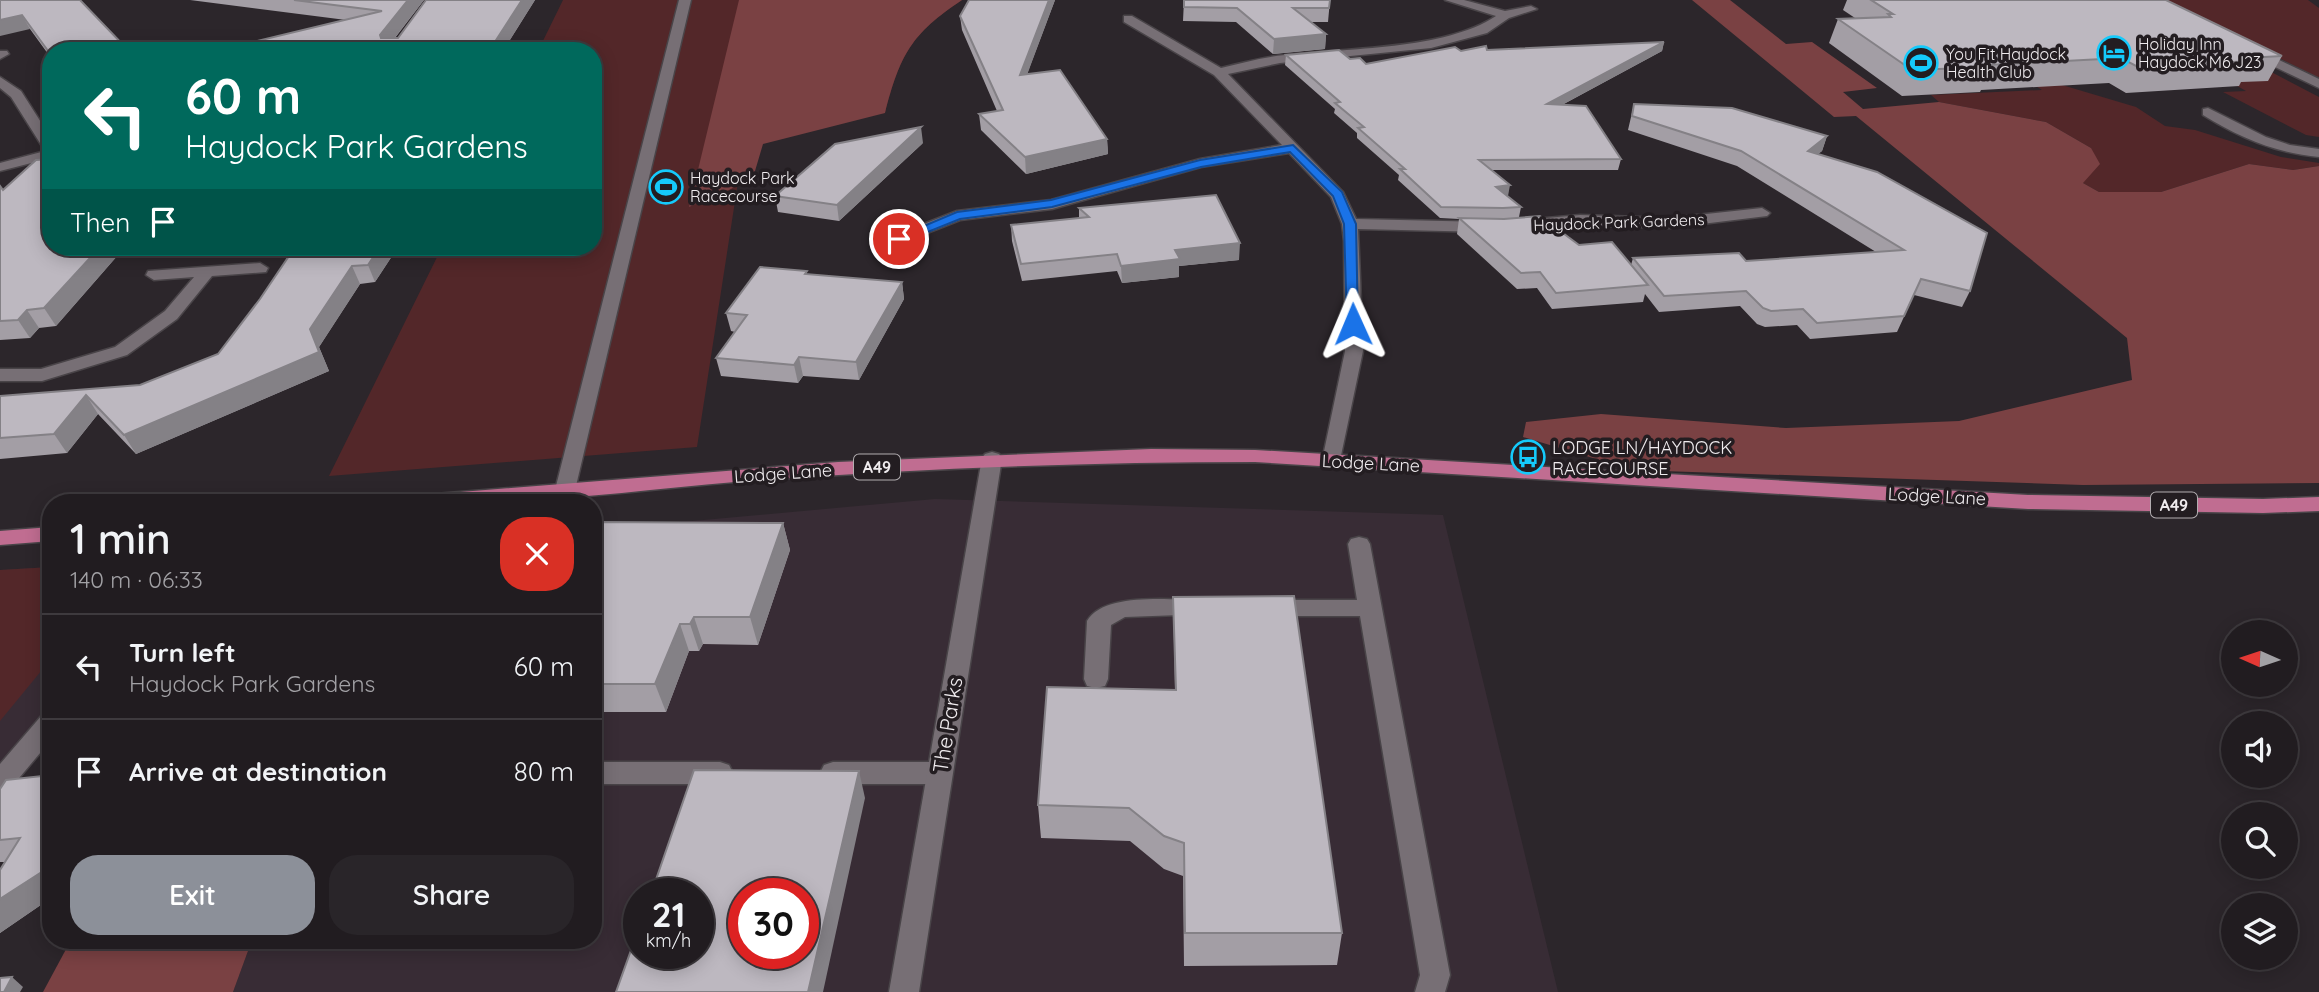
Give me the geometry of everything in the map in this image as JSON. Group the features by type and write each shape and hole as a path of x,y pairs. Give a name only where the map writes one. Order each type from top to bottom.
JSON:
{"main road":[{"name":"Lodge Lane","path":"518,494 992,458 1159,454 1332,461 2028,502 2319,505"},
{"path":"0,538 42,535"}],"street":[{"path":"565,490 685,0"},
{"path":"1451,0 1505,15"},
{"path":"1219,72 1280,60 1431,44 1483,30 1505,15 1531,9"},
{"path":"1128,19 1219,72 1338,195 1350,224 1354,351 1332,461"},
{"path":"2241,47 2319,84"},
{"path":"0,80 16,94 42,136"},
{"path":"2208,112 2244,135 2294,152 2319,153"},
{"path":"899,239 957,216 1052,204 1200,163 1293,148"},
{"path":"0,167 42,154"},
{"name":"Haydock Park Gardens","path":"1350,224 1501,227 1580,220 1669,223 1762,213"},
{"path":"154,275 260,268"},
{"path":"0,375 42,375 121,351 171,315 207,272"},
{"name":"The Parks","path":"904,992 992,458"},
{"path":"1359,544 1435,975 1430,992"},
{"path":"1096,679 1099,621 1121,609 1218,608"},
{"path":"1245,608 1370,608"},
{"path":"0,782 42,733"},
{"path":"602,773 750,773"},
{"path":"804,773 939,773"}],"shaded area":[{"name":"Haydock Park Racecourse","path":"563,0 962,0 931,24 910,47 896,76 885,113 746,130 697,447 329,476 438,256 602,256 602,42 542,42"},
{"path":"739,0 962,0 931,24 910,47 896,76 885,113 763,144 755,171 731,189 689,207"},
{"path":"1692,0 1730,0 1786,44 1812,42 1877,88 1843,92 1863,109 1939,102 2046,122 2091,148 2100,164 2083,183 2099,192 2161,192 2249,164 2293,170 2319,166 2319,483 2083,485 1633,470 1523,437 1526,422 1601,414 1786,428 1959,421 2132,380 2127,338 1856,116 1834,117"},
{"path":"2164,0 2308,0 2319,8 2319,78"},
{"path":"2185,39 2237,54 2319,97 2319,137 2306,135 2223,92 2246,91 2232,83"},
{"path":"1966,41 2062,85 2136,107 2165,126 2195,130 2281,157 2319,163 2319,166 2293,170 2249,164 2161,192 2099,192 2083,183 2091,148 2046,122 1939,102 1931,95 2042,90"},
{"path":"935,499 1443,515 1558,992 233,992 249,949 602,949 602,529"},
{"path":"42,568 42,718 0,772 0,570"},
{"path":"42,568 42,670 0,721 0,570"},
{"path":"66,949 249,949 233,992 43,992"}],"building":[{"path":"0,0 80,0 120,42 42,43 22,15 0,20"},
{"path":"294,0 408,0 380,35 381,38 398,38 426,0 522,0 495,42 253,42 382,11"},
{"path":"969,0 1049,0 1020,75 1060,70 1107,139 1025,157 979,114 1003,110 960,16"},
{"path":"1184,0 1330,0 1329,8 1293,8 1326,34 1274,39 1237,8 1184,7"},
{"name":"Holiday Inn Haydock M6 J23","path":"1871,0 2166,0 2282,56 2246,58 2252,61 2138,67 2121,58 1912,70 1838,19 1891,17 1888,14 1893,14"},
{"path":"1664,42 1547,104 1586,106 1621,159 1479,160 1510,185 1496,187 1521,207 1503,208 1441,207 1400,169 1405,169 1358,128 1364,127 1335,103 1340,102 1286,55 1339,50 1350,59 1360,58 1366,64 1455,47 1461,51 1486,46 1487,50"},
{"path":"1634,104 1732,108 1827,136 1808,151 1877,172 1987,233 1970,291 1921,279 1904,316 1817,323 1803,309 1771,311 1763,308 1746,291 1664,296 1633,258 1739,253 1746,261 1904,250 1741,151 1632,116"},
{"path":"921,127 837,205 775,196 835,144"},
{"path":"36,160 42,160 42,256 92,256 44,308 27,310 18,320 0,321 0,186 3,190"},
{"path":"1216,195 1240,243 1175,250 1180,259 1121,266 1117,254 1021,264 1011,225 1089,217 1079,208"},
{"path":"1540,216 1579,245 1612,242 1648,285 1556,293 1540,272 1521,273 1459,218 1504,219"},
{"path":"289,256 374,256 368,265 352,266 310,329 319,352 124,435 86,395 54,434 0,438 0,396 140,385 218,354"},
{"path":"760,267 807,271 805,274 902,282 856,362 799,357 794,365 716,358 747,315 726,313"},
{"path":"602,522 783,523 750,617 694,617 690,624 680,624 655,684 602,684"},
{"path":"1294,596 1342,933 1185,933 1184,843 1164,836 1129,808 1038,805 1047,687 1176,690 1173,597"},
{"path":"694,770 859,771 819,944 819,878 728,878 728,969 813,969 808,992 616,992 624,969 714,969 714,878 657,878"},
{"path":"42,776 42,872 0,899 0,870 20,838 0,840 0,789 6,780"},
{"path":"12,977 4,992 0,992 0,978"}],"place":[{"name":"Holiday Inn Haydock M6 J23","path":"2114,53"},
{"name":"You Fit Haydock Health Club","path":"1921,63"},
{"name":"Haydock Park Racecourse","path":"666,187"},
{"name":"LODGE LN/HAYDOCK RACECOURSE","path":"1528,457"}],"route":[{"path":"899,239 957,216 1052,204 1200,163 1293,148 1338,195 1350,224 1353,324"}]}
